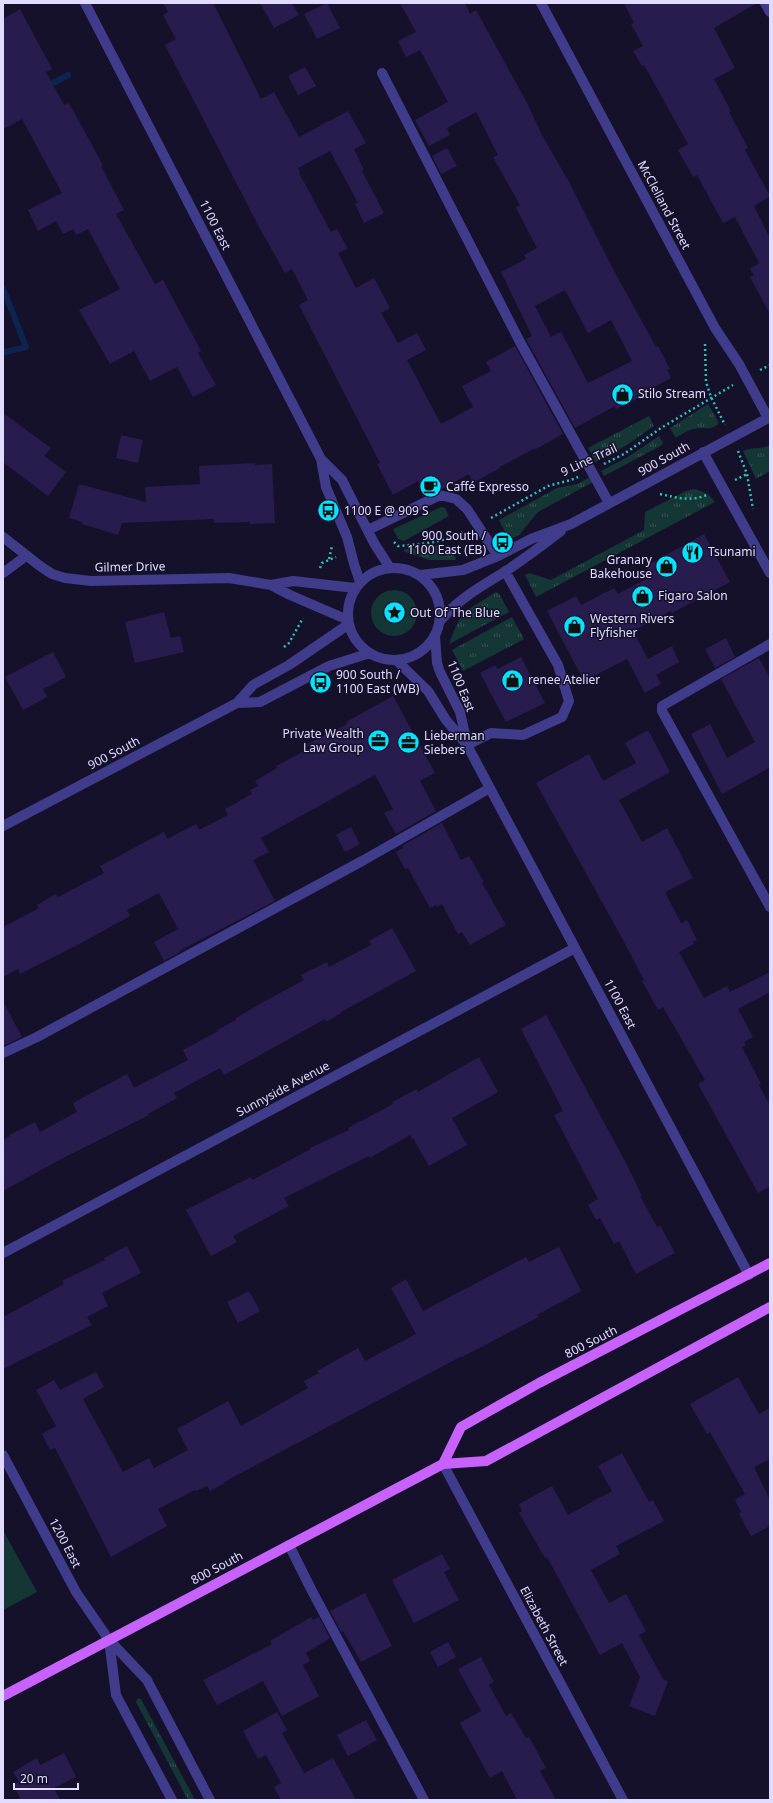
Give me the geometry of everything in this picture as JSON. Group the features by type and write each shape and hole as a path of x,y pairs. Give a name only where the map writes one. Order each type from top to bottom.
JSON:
{"main road":[{"name":"800 South","path":"443,1464 461,1427 539,1384 770,1263"},
{"name":"800 South","path":"3,1696 443,1464 486,1461 769,1309"}],"street":[{"name":"1100 East","path":"85,3 321,459 326,487 347,537 358,585"},
{"name":"McClelland Street","path":"541,3 715,328 739,364 769,417"},
{"path":"765,3 770,12"},
{"path":"382,73 520,342 609,503"},
{"name":"900 South","path":"440,622 450,608 474,590 505,571 571,524 769,417"},
{"path":"703,452 770,573"},
{"name":"1100 East","path":"321,459 342,480 390,568"},
{"path":"368,530 440,495 456,499 467,509 476,526 498,556"},
{"name":"900 South","path":"420,575 463,570 498,556 531,539 571,524"},
{"name":"Gilmer Drive","path":"3,537 26,556 52,574 77,580 229,578 271,585 348,622"},
{"path":"3,573 26,556"},
{"path":"390,568 400,568 420,575 428,582 438,600 440,611 440,622 435,636 425,648 412,656 396,660 382,659 370,653 356,641 348,622 349,604 358,585 369,575 379,570 390,568"},
{"path":"467,745 491,733 523,734 562,717 569,701 558,665 505,571"},
{"name":"Gilmer Drive","path":"271,585 293,581 358,585"},
{"name":"900 South","path":"3,826 237,703 253,685 289,666 348,622"},
{"name":"1100 East","path":"435,636 437,663 460,712 467,745"},
{"path":"770,644 666,702 662,706 662,711 770,907"},
{"name":"900 South","path":"237,703 260,702 329,666 370,653"},
{"name":"1100 East","path":"396,660 428,691 446,720 467,745 749,1275"},
{"path":"3,1053 357,863 490,788"},
{"name":"Sunnyside Avenue","path":"3,1253 575,948"},
{"name":"1200 East","path":"3,1455 76,1592 109,1640 147,1680 210,1800"},
{"name":"Elizabeth Street","path":"443,1464 623,1800"},
{"path":"289,1545 424,1800"},
{"name":"1200 East","path":"109,1640 116,1695 172,1800"}],"path":[{"path":"705,344 706,382 711,397 724,422"},
{"path":"762,369 770,365"},
{"name":"9 Line Trail","path":"398,546 434,543 447,540 476,526 548,486 571,480 624,454 661,428 733,385"},
{"path":"740,454 747,474 749,487"},
{"path":"320,569 322,563 340,556"},
{"path":"284,648 289,643 302,621"}],"green space":[{"path":"708,404 719,423 713,427 697,428 675,437 670,428"},
{"path":"649,416 654,426 625,446 596,462 588,448"},
{"path":"659,436 663,443 662,445 604,476 601,471 628,457"},
{"path":"770,445 770,471 756,479 743,451"},
{"path":"590,477 593,482 538,512 519,535 509,540 499,520 557,488 577,484"},
{"path":"694,489 706,493 715,502 536,597 525,575 529,573 551,580 644,530 645,512 686,491"},
{"path":"441,507 445,508 449,516 404,541 398,539 393,529"},
{"path":"449,545 456,558 455,560 429,560 403,551 405,549"},
{"path":"390,590 398,590 407,594 413,600 417,613 413,626 407,632 398,636 390,636 381,632 375,626 371,617 371,609 375,600 381,594"},
{"path":"496,592 500,595 509,612 449,644 456,626 464,612"},
{"path":"512,617 524,639 463,671 452,650"},
{"path":"3,1530 37,1592 3,1610"},
{"path":"138,1698 141,1699 195,1800 188,1800 136,1702"}],"building":[{"path":"163,3 213,3 261,99 274,92 299,137 348,111 366,143 354,149 364,170 362,171 384,213 364,223 355,204 358,203 330,151 298,168 299,173 331,232 337,229 348,249 338,253 356,288 374,278 390,308 381,313 398,343 417,333 426,350 407,360 441,424 473,407 462,386 491,371 486,362 515,346 563,434 473,483 469,474 442,489 425,495 418,481 393,495 377,464 380,463 299,305 308,300 292,269 285,273 259,227 165,45 176,39 163,15 168,12"},
{"path":"260,3 292,3 299,15 274,28"},
{"path":"327,3 340,28 317,39 304,14"},
{"path":"400,3 465,3 470,14 476,10 527,103 543,137 568,180 614,271 656,347 658,346 670,369 667,370 671,378 637,396 638,398 616,409 615,406 575,428 526,339 532,336 501,272 526,259 524,255 537,248 516,208 520,205 493,157 498,155 476,112 447,128 450,135 429,146 415,120 448,102 420,50 406,57 398,41 416,32","holes":["565,290 588,333 611,320 632,361 588,383 561,332 551,337 535,306"]},
{"path":"624,3 757,3 714,28 735,68 714,79 748,148 745,150 770,196 754,206 770,238 770,314 750,277 754,275 750,269 759,263 735,217 723,223 697,175 693,177 678,150 688,144 644,65 642,66 633,51 643,46 631,24 634,23"},
{"path":"20,9 52,69 46,72 64,105 69,103 103,165 101,166 124,210 116,214 155,284 163,280 201,351 198,353 216,385 193,397 177,367 150,381 134,351 110,364 79,310 120,289 88,229 76,235 73,229 63,234 56,221 38,231 28,210 62,193 22,119 3,129 3,19"},
{"path":"305,67 316,86 298,95 288,76"},
{"path":"447,148 457,166 441,174 432,156"},
{"path":"3,413 51,448 44,456 66,472 48,496 3,462"},
{"path":"121,435 143,440 138,463 116,458"},
{"path":"255,463 255,465 272,464 275,523 214,523 214,519 122,523 118,535 82,524 82,522 69,518 79,484 146,502 145,487 200,484 199,466"},
{"path":"704,534 730,582 672,613 670,611 633,631 648,659 672,646 679,662 656,675 661,684 645,693 627,659 584,681 547,611 576,596 581,605 614,588 618,594 652,576 646,566"},
{"path":"164,612 171,638 180,636 184,652 135,663 125,622"},
{"path":"726,638 735,657 715,668 705,649"},
{"path":"53,652 66,677 43,689 47,697 23,710 5,677"},
{"path":"521,657 545,703 506,722 480,673 495,665 498,669"},
{"path":"759,658 770,678 770,769 769,768 722,794 691,734 710,724 727,758 755,742 721,679"},
{"path":"393,696 435,773 420,781 436,811 396,834 384,813 393,809 375,775 261,838 269,852 253,860 275,901 179,951 180,952 164,961 154,942 178,929 159,893 127,910 130,916 83,942 20,974 18,969 3,977 3,927 39,908 37,905 56,894 58,897 104,873 100,866 164,832 167,839 196,824 199,830 228,815 225,809 252,794 250,790 258,786 255,781 277,768 276,766 310,748 307,744 347,724 346,722"},
{"path":"648,730 670,772 619,800 642,842 667,828 693,878 665,892 681,923 687,920 697,940 693,942 694,944 679,952 704,998 727,986 730,992 770,972 770,992 738,1009 753,1037 744,1042 746,1045 742,1047 761,1084 759,1085 770,1106 770,1186 758,1193 698,1084 705,1080 663,1007 658,1010 642,981 644,980 622,938 536,783 589,754 603,781 636,763 625,743"},
{"path":"442,823 461,860 469,856 484,882 482,883 506,925 470,945 462,932 458,934 442,904 437,907 436,905 430,908 408,868 405,869 396,852 403,848 402,846"},
{"path":"351,827 360,844 345,852 336,835"},
{"path":"392,928 416,971 341,1012 326,1022 325,1019 224,1075 220,1068 174,1093 177,1098 148,1114 149,1115 63,1158 3,1191 3,1140 10,1136 9,1135 35,1122 40,1132 77,1112 73,1103 127,1074 134,1088 188,1060 183,1050 218,1031 217,1030 236,1020 236,1018 265,1001 304,980 301,975 327,962 329,967 371,945 369,941"},
{"path":"3,1001 22,1037 3,1046"},
{"path":"546,1015 626,1163 642,1196 640,1196 657,1227 660,1225 675,1253 636,1274 619,1241 614,1244 600,1218 596,1220 588,1205 598,1199 554,1115 563,1111 521,1029"},
{"path":"479,1057 498,1092 452,1118 467,1145 429,1166 410,1135 370,1158 369,1156 284,1198 289,1206 233,1236 237,1242 211,1256 186,1210 251,1177 252,1180 311,1149 310,1148 349,1130 348,1128 393,1104 392,1102 417,1089 418,1092"},
{"path":"127,1246 141,1273 102,1293 108,1306 87,1317 92,1325 3,1369 3,1317 64,1284 62,1281 105,1260 104,1258"},
{"path":"559,1247 581,1291 537,1315 539,1317 462,1356 224,1482 225,1483 210,1491 207,1486 196,1491 195,1490 158,1509 167,1526 111,1557 55,1448 50,1450 42,1434 56,1426 36,1390 54,1380 60,1390 96,1372 104,1387 83,1399 123,1472 149,1458 154,1468 188,1450 177,1429 228,1401 241,1426 308,1388 304,1381 319,1373 317,1371 358,1348 365,1361 416,1334 391,1288 406,1279 423,1311 526,1257 529,1262"},
{"path":"249,1291 260,1311 238,1323 227,1302"},
{"path":"738,1377 759,1414 770,1408 770,1459 754,1467 770,1500 770,1526 751,1536 739,1514 741,1512 735,1500 745,1494 710,1432 707,1434 690,1404"},
{"path":"622,1453 649,1502 653,1500 664,1521 616,1546 620,1554 591,1570 609,1603 626,1594 646,1631 639,1635 663,1679 668,1681 655,1716 629,1706 640,1677 622,1643 600,1655 547,1557 545,1558 519,1513 522,1511 519,1504 552,1486 568,1515 612,1491 598,1466"},
{"path":"442,1554 450,1569 444,1572 459,1600 414,1623 392,1580"},
{"path":"365,1593 392,1646 361,1662 343,1631 341,1632 330,1611"},
{"path":"311,1617 313,1620 319,1617 330,1638 306,1653 310,1661 303,1665 319,1696 282,1716 263,1681 217,1705 203,1680 272,1644 270,1641"},
{"path":"448,1642 456,1657 438,1667 430,1652"},
{"path":"481,1657 494,1682 489,1685 506,1716 511,1713 526,1738 529,1737 546,1768 540,1771 556,1800 517,1800 502,1771 490,1778 460,1723 481,1711 458,1669"},
{"path":"277,1712 287,1730 282,1733 304,1773 333,1758 356,1800 281,1800 274,1787 281,1783 266,1755 258,1759 243,1731"},
{"path":"366,1720 377,1740 348,1756 337,1735"},
{"path":"64,1753 76,1777 54,1788 60,1800 21,1800 13,1785 19,1782 13,1772 37,1758 40,1765"}],"waterway":[{"path":"46,87 68,75"},
{"path":"3,288 26,347 5,352 3,351"}],"place":[{"name":"Stilo Stream","path":"622,394"},
{"name":"Caffé Expresso","path":"431,487"},
{"name":"1100 E @ 909 S","path":"328,511"},
{"name":"900 South / 1100 East (EB)","path":"502,543"},
{"name":"Tsunami","path":"693,552"},
{"name":"Granary Bakehouse","path":"667,567"},
{"name":"Figaro Salon","path":"642,596"},
{"name":"Out Of The Blue","path":"395,613"},
{"name":"Western Rivers Flyfisher","path":"574,626"},
{"name":"renee Atelier","path":"513,680"},
{"name":"900 South / 1100 East (WB)","path":"321,682"},
{"name":"Private Wealth Law Group","path":"379,741"},
{"name":"Lieberman Siebers","path":"408,743"}]}
